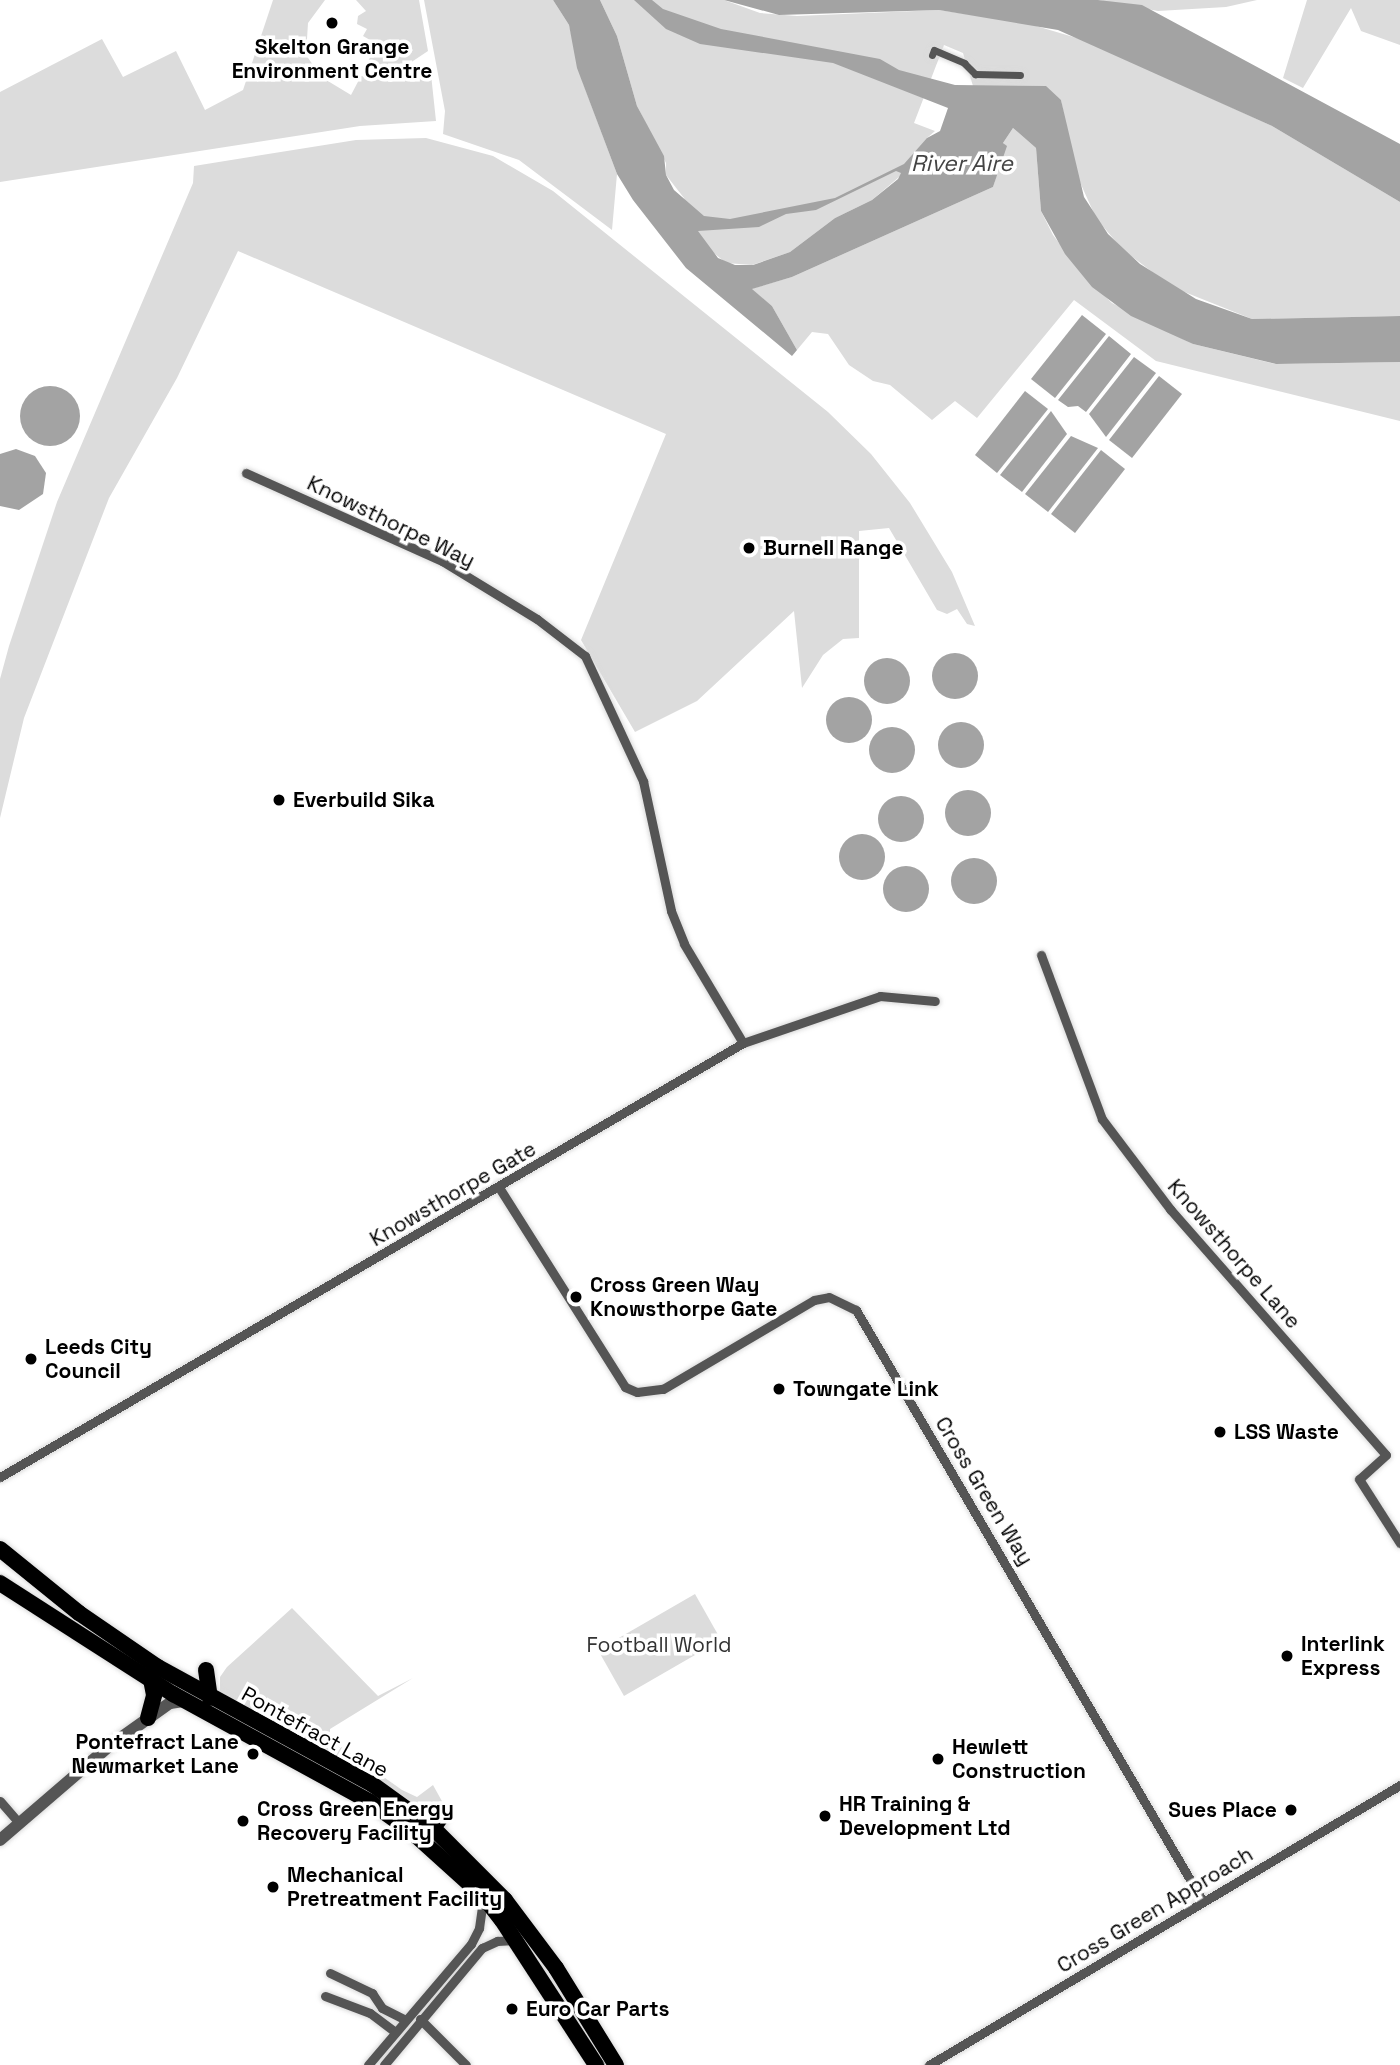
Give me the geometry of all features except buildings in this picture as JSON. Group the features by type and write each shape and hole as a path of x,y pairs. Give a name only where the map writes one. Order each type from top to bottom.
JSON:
{"highway":[{"name":"Pontefract Lane","path":"0,1549 79,1613 210,1698 372,1784 433,1828 505,1900 556,1968 615,2065"},
{"name":"Pontefract Lane","path":"0,1583 187,1702 370,1802 411,1830 483,1896 517,1940 596,2065"},
{"path":"206,1670 210,1698"},
{"path":"148,1718 153,1695 151,1679"},
{"path":"433,1828 443,1814"}],"street":[{"path":"932,55 934,50 964,63 975,74 1020,75"},
{"name":"Knowsthorpe Way","path":"246,472 442,561 537,619 584,656 643,781 671,911 684,944 743,1043"},
{"name":"Knowsthorpe Lane","path":"1041,956 1102,1119 1170,1209 1386,1455 1359,1479 1400,1544"},
{"name":"Knowsthorpe Gate","path":"0,1486 3,1477 254,1328 500,1189 743,1043 810,1017 880,996 935,1001"},
{"name":"Cross Green Way","path":"500,1189 625,1387 637,1392 663,1389 814,1300 829,1297 856,1310 1202,1900"},
{"path":"0,1840 148,1718 170,1703 187,1702"},
{"name":"Cross Green Approach","path":"929,2065 1202,1900 1400,1785"},
{"path":"0,1801 19,1823"},
{"path":"368,2065 389,2035 471,1944 479,1928 483,1896"},
{"path":"386,2061 482,1948 497,1941 517,1940"},
{"path":"330,1973 372,1993 382,2008 404,2019"},
{"path":"325,1996 370,2013 389,2035 386,2061"},
{"path":"389,2035 420,2019"},
{"path":"420,2019 466,2065"},
{"path":"386,2061 397,2065"}],"green space":[{"path":"273,0 325,0 308,23 306,55 313,65 308,69 351,95 361,76 391,82 430,65 436,121 360,126 0,182 0,92 102,39 123,77 176,51 205,110 243,90"},
{"path":"356,0 419,0 428,51 395,73 364,69 377,44 363,36 367,29 357,24 358,16 366,11"},
{"path":"424,0 553,0 569,25 583,83 617,174 612,230 519,160 443,134 445,111"},
{"path":"600,0 724,0 760,13 797,16 939,10 1026,23 1087,41 1272,126 1400,202 1400,316 1252,319 1172,287 1122,249 1096,218 1075,171 1061,100 997,86 973,86 963,53 944,45 914,123 935,131 927,138 931,152 920,168 905,172 872,200 835,218 790,252 752,265 726,263 703,244 684,198 666,175 666,163 637,106 617,36"},
{"path":"1098,0 1257,0 1226,7 1158,11"},
{"path":"1307,0 1400,0 1400,45 1361,31 1351,8 1303,88 1283,78"},
{"path":"1013,128 1036,148 1041,211 1053,235 1084,276 1112,303 1193,344 1275,364 1400,362 1400,421 1156,361 1074,300 977,418 955,401 932,420 890,385 873,381 849,365 828,334 812,332 797,350 772,306 751,289 792,277 993,187 1006,146 1003,143"},
{"path":"426,138 493,156 553,191 828,412 871,454 910,503 952,572 975,626 967,624 957,609 947,614 937,610 889,528 859,531 859,638 843,639 823,655 802,688 794,611 697,701 635,732 581,640 666,434 238,251 177,378 109,498 24,718 0,818 0,679 9,646 57,502 193,183 194,166 356,140"},
{"name":"Football World","path":"695,1594 721,1640 624,1696 598,1650"},
{"path":"292,1608 378,1696 413,1678 330,1729 330,1735 337,1744 402,1790 417,1797 433,1785 443,1803 439,1810 427,1812 344,1758 220,1692 220,1677 227,1667"}],"water":[{"name":"River Aire","path":"553,0 600,0 617,36 637,106 664,156 666,175 674,190 704,216 730,219 835,198 904,164 927,138 940,131 948,108 833,63 700,44 666,29 634,0 652,0 663,9 721,29 880,59 899,70 955,85 1046,86 1061,100 1084,197 1108,234 1140,264 1196,299 1252,319 1400,316 1400,362 1276,364 1193,344 1131,316 1092,287 1065,254 1041,211 1036,148 1013,128 1003,143 1007,146 993,187 792,277 752,289 772,306 797,350 792,356 686,268 633,200 617,174 577,68 569,25","holes":["896,171 901,173 898,179 872,200 835,218 790,252 753,265 735,265 718,258 698,231 759,227 786,214 816,210"]},
{"path":"724,0 1098,0 1142,5 1400,144 1400,202 1272,126 1058,30 939,10 779,15"},
{"path":"1082,315 1106,334 1055,398 1031,379"},
{"path":"1109,336 1131,354 1086,412 1078,406 1068,407 1058,400"},
{"path":"1134,357 1156,373 1106,437 1089,414"},
{"path":"1159,376 1182,394 1132,458 1109,440"},
{"path":"44,386 56,386 75,399 80,416 78,428 67,441 56,446 44,446 25,433 20,422 20,410 33,391"},
{"path":"1025,391 1048,409 997,473 975,455"},
{"path":"1051,411 1067,434 1022,492 1000,475"},
{"path":"1071,436 1098,448 1048,512 1025,494"},
{"path":"16,449 35,456 46,473 43,494 19,510 0,506 0,454"},
{"path":"1101,450 1125,469 1075,533 1051,514"},
{"path":"955,653 972,659 978,676 972,693 955,699 938,693 932,676 938,659"},
{"path":"887,658 904,664 910,681 904,698 887,704 870,698 864,681 870,664"},
{"path":"849,697 866,703 872,720 866,737 849,743 832,737 826,720 832,703"},
{"path":"961,722 978,728 984,745 978,762 961,768 944,762 938,745 944,728"},
{"path":"892,727 909,733 915,750 909,767 892,773 875,767 869,750 875,733"},
{"path":"968,790 985,796 991,813 985,830 968,836 951,830 945,813 951,796"},
{"path":"901,796 918,802 924,819 918,836 901,842 884,836 878,819 884,802"},
{"path":"862,834 879,840 885,857 879,874 862,880 845,874 839,857 845,840"},
{"path":"974,858 991,864 997,881 991,898 974,904 957,898 951,881 957,864"},
{"path":"906,866 923,872 929,889 923,906 906,912 889,906 883,889 889,872"}],"place":[{"name":"Skelton Grange Environment Centre","path":"332,23"},
{"name":"Burnell Range","path":"749,548"},
{"name":"Everbuild Sika","path":"279,800"},
{"name":"Cross Green Way Knowsthorpe Gate","path":"576,1297"},
{"name":"Leeds City Council","path":"31,1359"},
{"name":"Towngate Link","path":"779,1389"},
{"name":"LSS Waste","path":"1220,1432"},
{"name":"Interlink Express","path":"1287,1656"},
{"name":"Pontefract Lane Newmarket Lane","path":"253,1754"},
{"name":"Hewlett Construction","path":"938,1759"},
{"name":"Sues Place","path":"1291,1810"},
{"name":"HR Training & Development Ltd","path":"825,1816"},
{"name":"Cross Green Energy Recovery Facility","path":"243,1821"},
{"name":"Mechanical Pretreatment Facility","path":"273,1887"},
{"name":"Euro Car Parts","path":"512,2009"}]}
